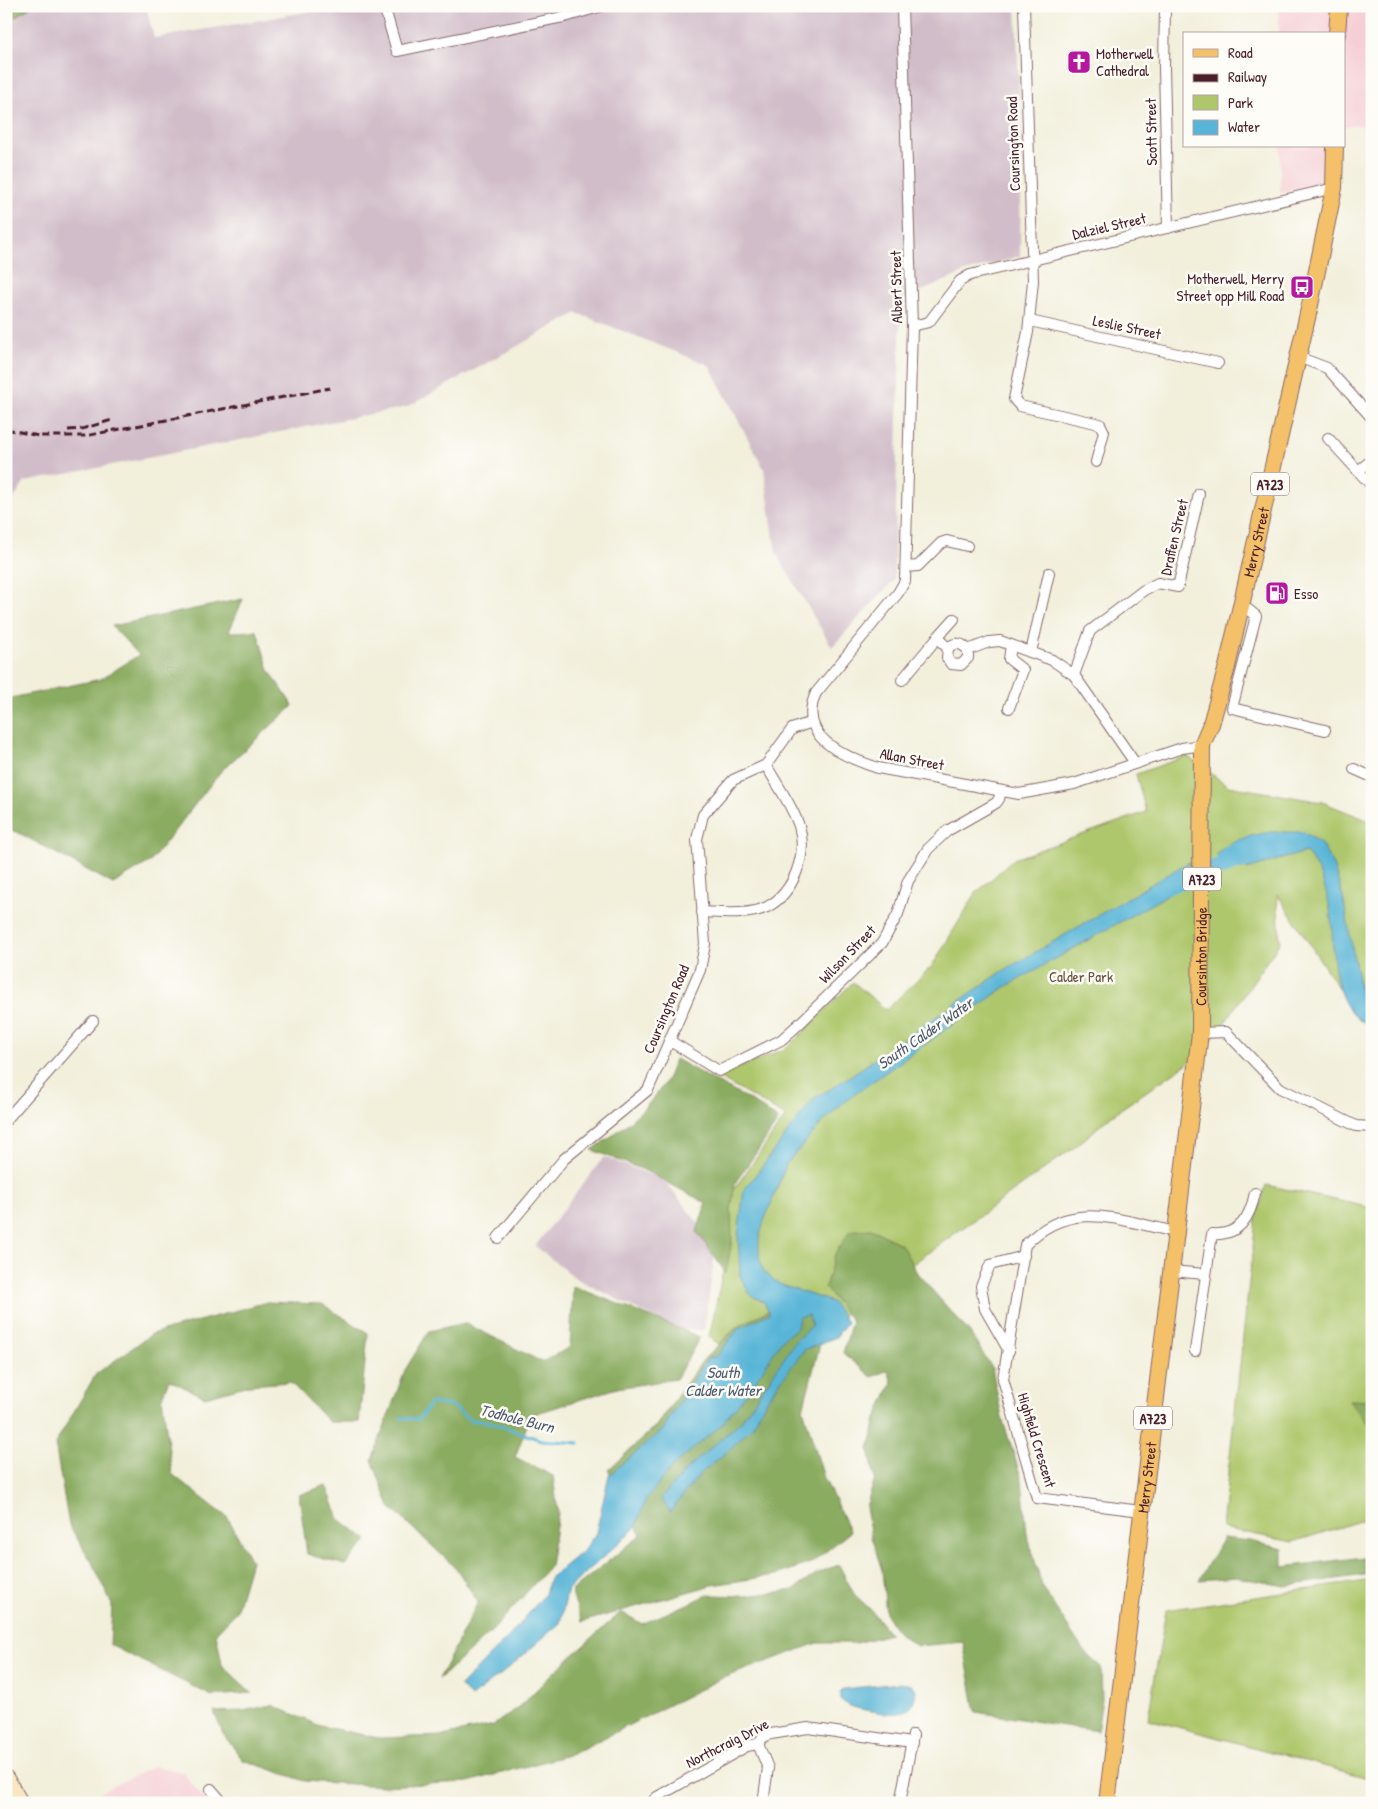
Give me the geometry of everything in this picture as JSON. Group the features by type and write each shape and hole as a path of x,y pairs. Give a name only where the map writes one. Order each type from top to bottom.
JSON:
{"main road":[{"path":"1337,32 1339,6"},
{"name":"Merry Street","path":"1202,819 1202,745 1211,724 1222,686 1298,357 1334,188 1335,148"},
{"name":"Coursinton Bridge","path":"1200,1033 1202,819"},
{"name":"Merry Street","path":"1107,1803 1200,1033"}],"street":[{"path":"384,6 396,51 568,16 602,6"},
{"name":"Albert Street","path":"902,6 912,326 906,567"},
{"name":"Coursington Road","path":"1024,6 1033,281 1030,321 1014,398 1015,402 1020,406 1100,424 1104,432 1096,462"},
{"name":"Scott Street","path":"1165,6 1164,68 1168,228"},
{"name":"Dalziel Street","path":"912,326 929,322 960,281 970,275 1334,188"},
{"name":"Leslie Street","path":"1030,321 1218,363"},
{"path":"1298,357 1327,368 1372,418"},
{"path":"1328,438 1372,486"},
{"path":"1358,471 1372,460"},
{"name":"Draffen Street","path":"1074,675 1090,631 1144,590 1158,583 1178,587 1199,494"},
{"path":"812,722 811,707 816,693 898,593 905,581 906,567 918,566 941,543 948,541 967,546"},
{"path":"1031,652 1049,573"},
{"path":"1241,604 1256,616 1232,708 1325,730"},
{"path":"902,680 954,619"},
{"path":"937,638 948,648"},
{"path":"968,650 989,642 1000,641 1052,660 1074,675 1135,763"},
{"path":"948,648 957,643 968,650"},
{"path":"1009,708 1023,670 1009,659 1011,645"},
{"path":"948,648 947,658 951,664 957,666 964,663 968,658 968,650"},
{"name":"Coursington Road","path":"498,1238 564,1159 648,1090 700,970 705,944 697,839 703,815 733,780 766,765 792,729 812,722"},
{"name":"Allan Street","path":"812,722 817,733 826,742 859,762 878,768 1019,794 1074,784 1182,748 1202,745"},
{"path":"702,912 735,913 767,907 788,887 799,866 802,839 799,825 766,765"},
{"path":"1354,769 1372,777"},
{"name":"Wilson Street","path":"670,1042 718,1071 781,1040 882,943 898,914 908,882 928,849 947,831 996,803 1000,799 1001,791"},
{"path":"6,1120 93,1021"},
{"path":"1200,1033 1226,1032 1280,1088 1356,1126 1372,1127"},
{"path":"1195,1351 1212,1234 1221,1235 1242,1224 1251,1212 1255,1193"},
{"name":"Highfield Crescent","path":"1141,1511 1037,1498 1003,1379 1025,1245 1036,1234 1057,1221 1087,1214 1176,1232"},
{"path":"1009,1351 985,1308 981,1286 990,1265 1024,1256"},
{"path":"1171,1270 1205,1274"},
{"name":"Northcraig Drive","path":"651,1803 657,1797 747,1746 758,1744 763,1737 808,1728 912,1739 900,1803"},
{"path":"758,1744 768,1768 763,1803"},
{"path":"6,1778 21,1803"},
{"path":"211,1789 223,1803"}],"shaded area":[{"path":"6,6 146,6 154,38 342,6 1016,6 1021,143 1020,256 963,273 901,300 894,580 832,647 776,553 764,469 709,365 577,313 407,407 25,482 6,510"},
{"path":"1279,6 1372,6 1372,125 1346,126 1346,32 1279,32"},
{"path":"1280,148 1328,148 1329,180 1280,193"},
{"path":"604,1157 664,1180 716,1246 704,1330 679,1330 577,1279 535,1246"},
{"path":"155,1766 182,1772 207,1803 78,1803"}],"green space":[{"path":"6,6 28,6 29,8 6,23"},
{"path":"243,599 229,632 257,631 269,670 293,706 221,771 151,861 113,884 17,832 6,829 6,699 101,679 139,655 112,626"},
{"name":"Calder Park","path":"1187,756 1228,786 1322,802 1372,822 1372,1012 1360,1021 1277,894 1280,942 1226,1021 1198,1056 1112,1115 1075,1147 846,1312 783,1389 709,1337 726,1257 723,1205 786,1116 717,1077 787,1048 853,982 886,1010 932,966 976,893 1014,859 1146,812 1136,774"},
{"path":"675,1059 751,1101 779,1120 735,1183 731,1210 732,1240 726,1273 697,1232 706,1203 644,1170 592,1150 649,1103 666,1081"},
{"path":"1266,1185 1372,1208 1372,1517 1293,1542 1222,1528 1256,1219"},
{"path":"871,1229 901,1244 917,1273 970,1333 992,1368 1002,1418 1022,1480 1027,1534 1043,1589 1085,1653 1101,1667 1102,1699 1097,1731 976,1712 963,1642 917,1646 898,1633 886,1614 882,1570 871,1537 866,1507 875,1479 869,1450 876,1419 892,1383 888,1370 872,1377 843,1353 852,1321 825,1288 834,1256 850,1231"},
{"path":"573,1286 700,1337 676,1379 617,1388 531,1415 515,1457 553,1476 558,1513 550,1566 493,1630 439,1679 478,1602 456,1568 390,1507 372,1460 405,1370 429,1331 465,1323 542,1362 570,1347"},
{"path":"786,1301 825,1325 803,1409 824,1478 850,1532 813,1562 776,1575 712,1585 582,1622 571,1591 641,1535 608,1470 656,1426 703,1360 737,1327"},
{"path":"267,1302 322,1304 368,1333 359,1422 329,1422 290,1382 249,1385 205,1397 169,1380 162,1397 172,1474 228,1518 251,1561 236,1612 216,1633 222,1665 252,1693 212,1696 110,1645 112,1605 93,1564 69,1525 55,1444 96,1374 152,1334"},
{"path":"1349,1400 1372,1401 1372,1428 1371,1428"},
{"path":"326,1485 339,1519 368,1540 345,1565 307,1554 299,1495"},
{"path":"1223,1538 1250,1541 1283,1549 1283,1567 1372,1556 1372,1574 1285,1586 1236,1577 1199,1580"},
{"path":"839,1565 854,1594 870,1609 890,1634 856,1643 817,1643 720,1679 572,1754 468,1782 382,1786 305,1781 243,1760 223,1734 214,1712 243,1711 272,1705 320,1726 379,1738 443,1736 494,1725 522,1704 553,1673 621,1612 642,1624 708,1595 746,1596 793,1590 819,1572"},
{"path":"1372,1580 1372,1779 1148,1719 1166,1610"}],"water":[{"path":"1272,832 1304,832 1321,844 1333,865 1343,897 1360,990 1372,1011 1372,1026 1357,1018 1347,1006 1340,992 1336,975 1330,909 1324,886 1311,858 1306,852 1250,868 1222,871 1217,853 1223,848 1243,838"},
{"name":"South Calder Water","path":"1189,862 1185,885 1004,988 844,1102 821,1124 787,1163 763,1224 759,1240 759,1257 764,1272 779,1284 832,1302 847,1322 836,1337 804,1350 768,1398 752,1427 728,1451 700,1474 670,1512 661,1498 687,1469 741,1421 797,1339 812,1326 808,1315 799,1317 797,1328 782,1340 751,1388 721,1425 672,1467 646,1500 635,1528 568,1589 560,1623 504,1672 471,1697 460,1686 512,1633 545,1594 550,1578 584,1550 596,1533 609,1475 664,1429 708,1358 716,1357 738,1329 770,1313 763,1301 751,1296 740,1276 738,1235 744,1190 815,1097 834,1087 1003,971"},
{"path":"900,1683 912,1685 916,1690 911,1706 901,1712 887,1713 859,1709 840,1699 840,1693 844,1689"}],"waterway":[{"name":"South Calder Water","path":"1165,886 1242,859"},
{"name":"Todhole Burn","path":"401,1418 419,1419 431,1403 452,1406 470,1420 490,1422 541,1440 579,1443"}],"railway":[{"path":"6,429 38,436 85,436 330,388"},
{"path":"68,430 82,429 112,420"}],"place":[{"name":"Motherwell Cathedral","path":"1079,62"},
{"name":"Motherwell, Merry Street opp Mill Road","path":"1302,287"},
{"name":"Esso","path":"1277,593"}]}
